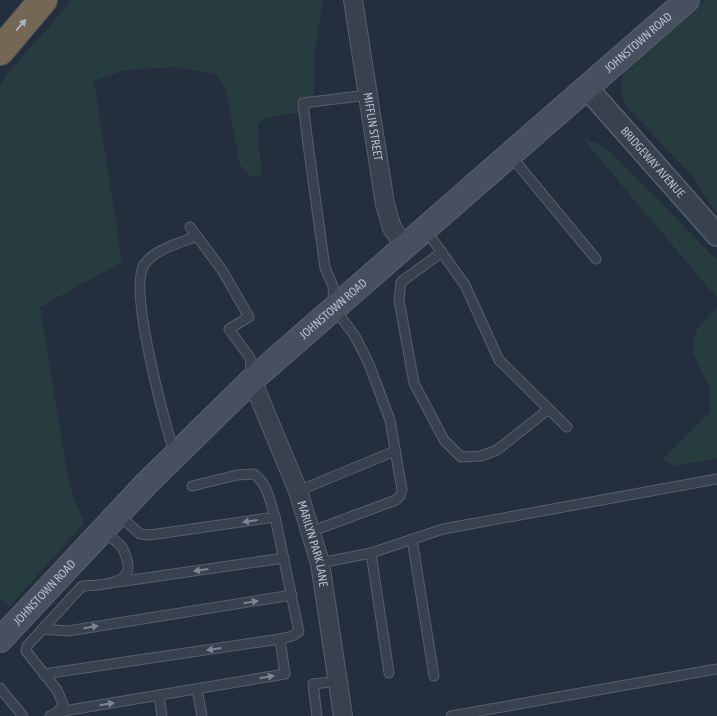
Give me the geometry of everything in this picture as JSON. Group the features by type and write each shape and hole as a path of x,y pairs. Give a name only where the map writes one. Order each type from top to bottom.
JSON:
{"highway":[{"path":"0,51 43,0"}],"main road":[{"name":"JOHNSTOWN ROAD","path":"0,640 110,522 252,380 334,308 393,273 405,246 687,0"}],"street":[{"name":"MIFFLIN STREET","path":"353,0 385,204 392,228 405,246"},
{"name":"BRIDGEWAY AVENUE","path":"586,88 717,235"},
{"name":"MARILYN PARK LANE","path":"252,380 298,490 320,564 343,716"}],"lane":[{"path":"310,532 396,500 402,490 390,420 369,364 355,336 334,308 334,286 325,268 303,103 368,95"},
{"path":"510,155 596,259"},
{"path":"190,227 222,270 249,317 229,329 250,358 252,380"},
{"path":"425,229 465,285 499,360 567,427"},
{"path":"175,456 153,375 140,291 141,275 144,266 152,257 198,236"},
{"path":"442,252 393,273 414,384 444,440 460,457 481,456 497,450 549,409"},
{"path":"298,490 395,451"},
{"path":"44,674 280,639 299,632 275,517 266,488 260,479 254,474 237,475 192,486"},
{"path":"320,564 371,553 443,529 717,479"},
{"path":"110,522 140,534 150,535 275,517"},
{"path":"110,522 128,563 128,571 123,579 111,583"},
{"path":"412,539 434,676"},
{"path":"371,553 389,673"},
{"path":"54,714 63,704 57,690 26,651 27,646 82,586 284,558"},
{"path":"42,629 68,630 292,595"},
{"path":"54,714 81,712 159,695 285,674 280,639"},
{"path":"451,716 717,669"},
{"path":"317,716 313,684 339,681"},
{"path":"0,688 23,716"},
{"path":"197,688 202,716"},
{"path":"159,695 162,716"}],"green space":[{"path":"72,0 323,0 314,57 314,104 308,111 262,119 257,127 262,175 250,176 240,165 225,87 215,74 178,67 125,70 94,81 122,262 40,307 69,484 84,523 10,606 0,598 0,85 9,72"},
{"path":"706,0 717,0 717,212 704,196 695,179 628,108 623,99 621,89 624,69"},
{"path":"583,139 599,144 610,152 717,260 717,298"},
{"path":"717,307 717,458 673,466 662,459 710,412 710,388 692,350 697,329"}]}
